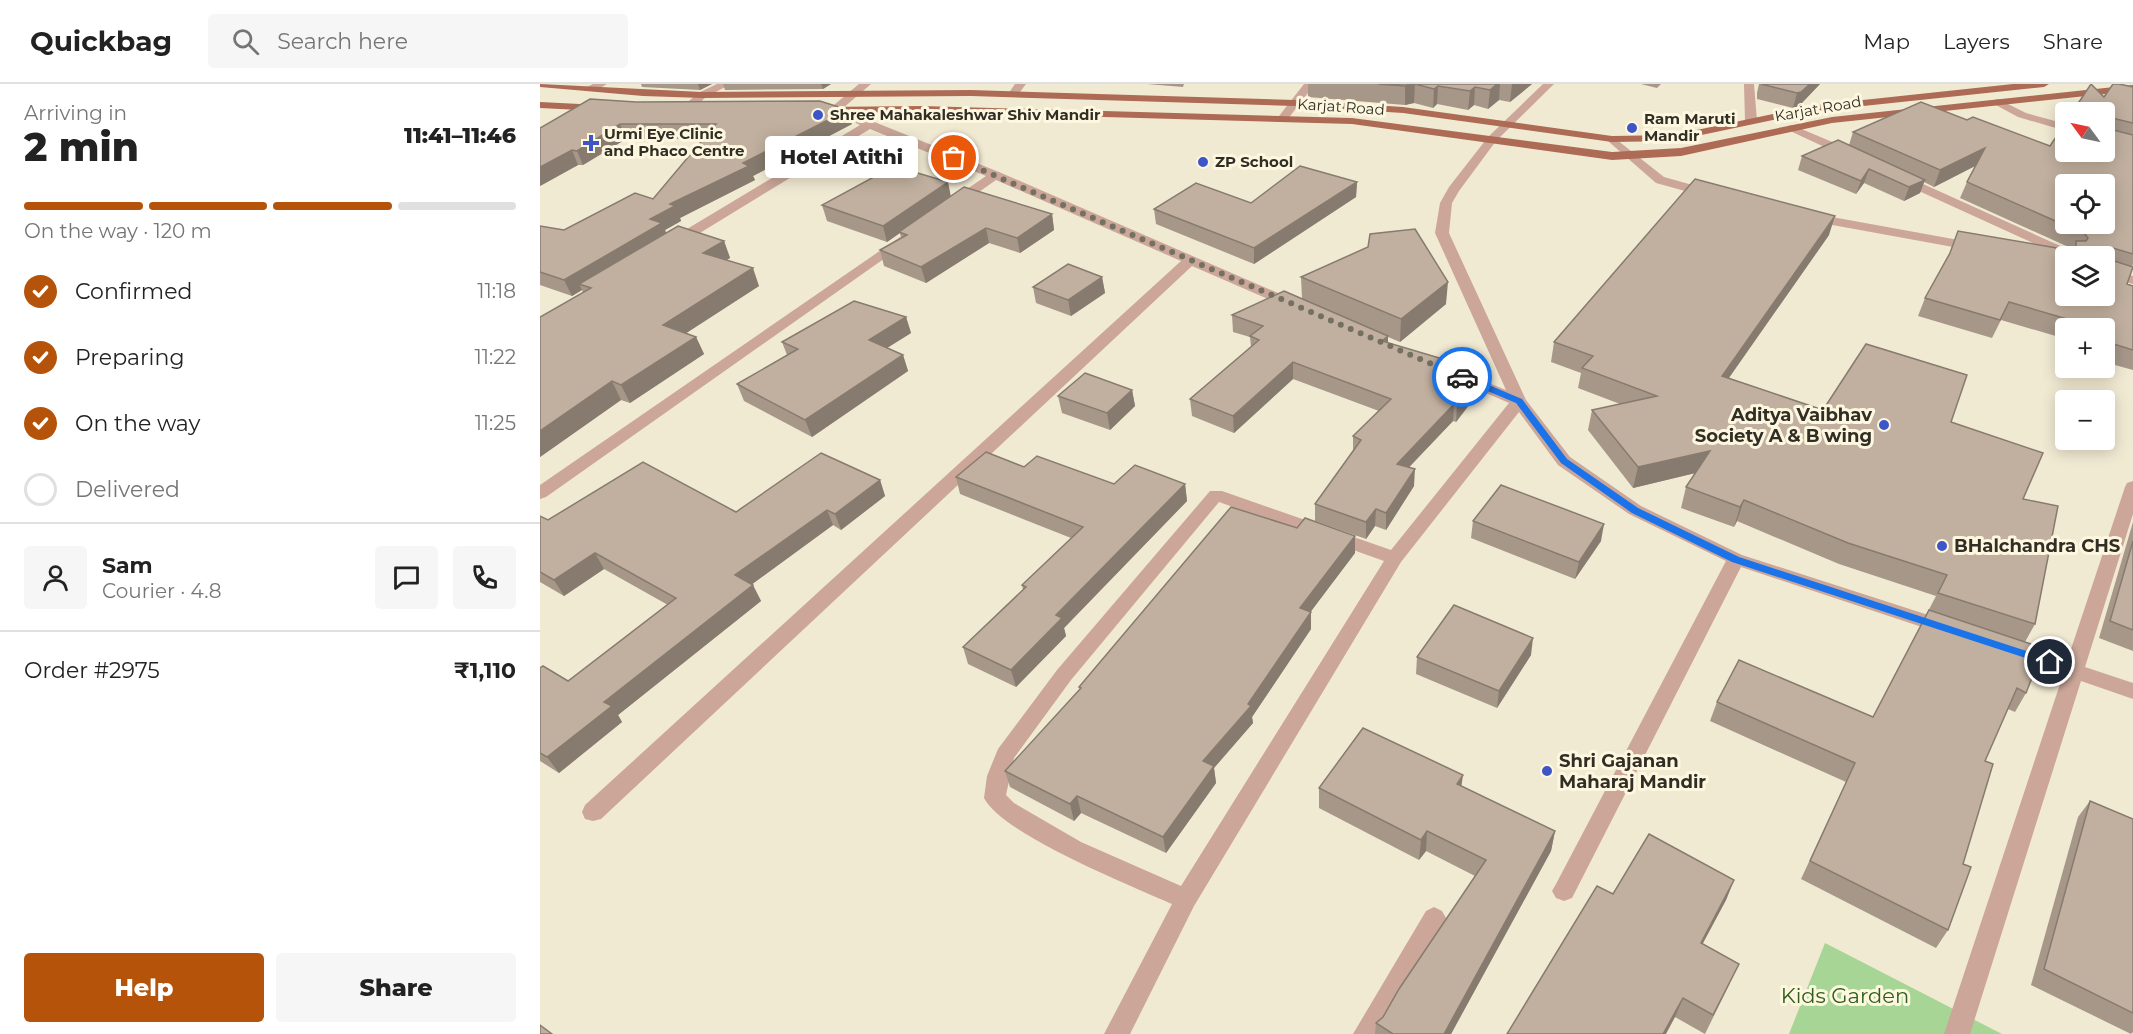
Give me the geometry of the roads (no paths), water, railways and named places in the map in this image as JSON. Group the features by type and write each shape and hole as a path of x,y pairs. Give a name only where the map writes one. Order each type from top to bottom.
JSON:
{"main road":[{"name":"Karjat Road","path":"540,84 702,95 862,89 1295,103 1403,110 1612,139 1673,138 1816,108 2044,84"},
{"name":"Karjat Road","path":"810,110 922,109 1353,121 1612,156 1681,152 1714,147 1832,120 2125,87"},
{"path":"540,105 608,109"},
{"path":"678,111 707,111"}],"street":[{"path":"678,111 702,95 726,84"},
{"path":"1013,94 1021,84"},
{"path":"1283,118 1310,84"},
{"path":"1549,84 1492,140 1453,190 1446,203 1442,233 1519,401 1564,461 1635,510 1736,559 1960,633"},
{"path":"1749,84 1751,121"},
{"path":"834,110 862,89"},
{"path":"1998,102 2022,115 2055,125"},
{"path":"834,110 995,175 1306,310"},
{"path":"660,251 871,123"},
{"path":"1792,128 1865,161"},
{"path":"1612,139 1660,180 1728,200"},
{"path":"1887,171 2055,249"},
{"path":"947,209 995,175"},
{"path":"1800,216 1989,249"},
{"path":"540,493 908,236"},
{"path":"2044,259 2055,260"},
{"path":"593,812 1190,260"},
{"path":"2115,274 2133,280"},
{"path":"1444,369 1519,401"},
{"path":"1117,1034 1186,899 1395,558 1519,401"},
{"path":"1957,1034 2072,670 2133,487"},
{"path":"1186,899 1073,849 1006,809 995,798 998,776 1005,755 1064,675 1216,495 1395,558"},
{"path":"1564,891 1736,559"},
{"path":"1994,644 2133,691"},
{"path":"1366,1034 1434,918"}],"place":[{"name":"Shree Mahakaleshwar Shiv Mandir","path":"818,115"},
{"name":"Ram Maruti Mandir","path":"1632,128"},
{"name":"Urmi Eye Clinic and Phaco Centre","path":"591,143"},
{"name":"Hotel Atithi","path":"954,158"},
{"name":"ZP School","path":"1203,162"},
{"name":"Aditya Vaibhav Society A & B wing","path":"1884,425"},
{"name":"BHalchandra CHS","path":"1942,546"},
{"name":"Shri Gajanan Maharaj Mandir","path":"1547,771"}],"park label":[{"name":"Kids Garden","path":"1845,996"}]}
